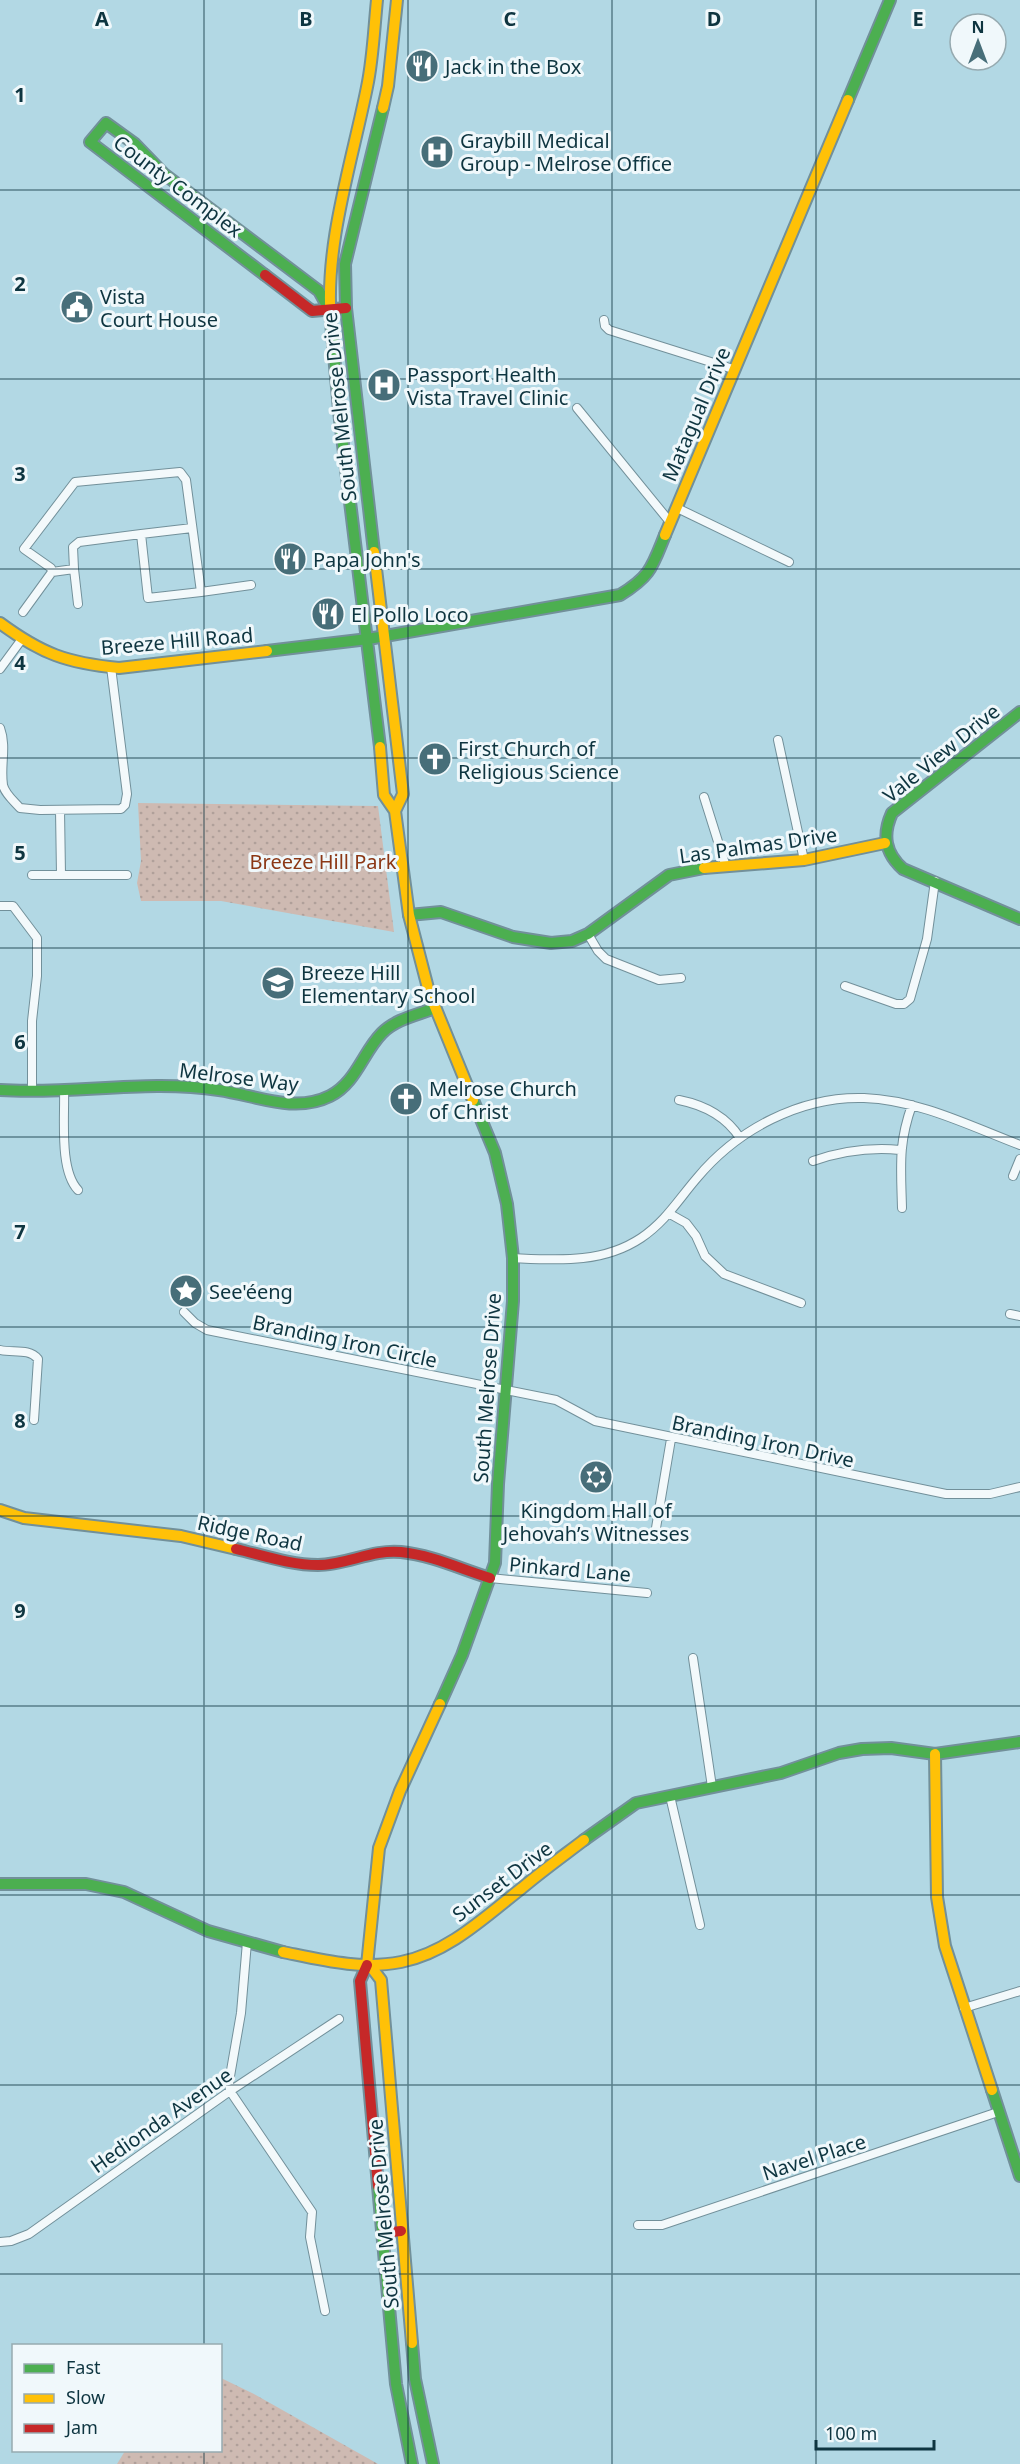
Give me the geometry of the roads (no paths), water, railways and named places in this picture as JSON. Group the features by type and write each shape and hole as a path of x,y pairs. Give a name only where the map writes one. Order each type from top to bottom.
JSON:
{"main road":[{"name":"South Melrose Drive","path":"377,0 368,83 340,214 331,272 330,311 340,420 368,639 384,795 395,811 409,915 421,967 435,1008 495,1153 507,1204 513,1258 513,1301 495,1556 490,1578 462,1655 399,1791 380,1848 372,1900 368,1963 360,1981 371,2127 396,2384 412,2464"},
{"name":"South Melrose Drive","path":"395,811 403,794 346,308 345,264 387,86 397,0"},
{"name":"Matagual Drive","path":"368,639 620,595 636,585 650,571 890,0"},
{"name":"County Complex","path":"330,311 319,291 189,194 164,174 135,144 106,123 90,142 312,311 330,311 346,308"},
{"name":"Breeze Hill Road","path":"0,623 46,654 80,665 111,667 368,639"},
{"name":"Vale View Drive","path":"885,843 886,825 892,813 1020,712"},
{"name":"Las Palmas Drive","path":"409,915 441,912 513,937 551,943 572,941 588,934 669,875 693,869 804,860 885,843"},
{"path":"885,843 896,863 903,869 1020,919"},
{"name":"Melrose Way","path":"0,1090 178,1086 219,1090 294,1105 309,1104 332,1095 345,1085 381,1033 394,1024 435,1008"},
{"name":"Ridge Road","path":"0,1510 24,1518 181,1536 300,1563 336,1563 381,1553 399,1552 490,1578"},
{"name":"Sunset Drive","path":"0,1884 86,1884 124,1892 208,1931 247,1942 344,1965 401,1962 429,1953 485,1919 521,1888 626,1808 636,1803 781,1773 832,1755 862,1749 891,1748 935,1754 1020,1742"},
{"path":"935,1754 937,1897 945,1946 1020,2176"},
{"name":"South Melrose Drive","path":"368,1963 381,1980 415,2379 433,2464"},
{"path":"383,2233 402,2231"}],"street":[{"path":"604,320 609,330 734,369"},
{"path":"577,408 670,522"},
{"path":"52,572 51,568 24,549 75,482 180,472 186,480 201,592"},
{"path":"677,507 789,562"},
{"path":"78,604 73,547 79,542 192,528"},
{"path":"141,534 148,597 251,585"},
{"path":"23,612 52,572 75,569"},
{"path":"0,669 22,639"},
{"path":"0,728 4,746 3,785 8,795 20,808 121,809 125,805 127,792 111,667"},
{"path":"778,741 804,860"},
{"path":"704,797 726,867"},
{"path":"60,810 61,875"},
{"path":"32,875 127,876"},
{"path":"845,986 896,1004 904,1004 910,999 927,939 935,881"},
{"path":"0,906 13,906 37,938 37,976 32,1021 32,1091"},
{"path":"588,934 598,951 606,959 659,980 681,978"},
{"path":"64,1090 67,1164 71,1182 78,1190"},
{"path":"513,1258 572,1260 600,1256 640,1239 670,1214 697,1178 722,1152 740,1138 760,1125 788,1112 821,1102 865,1098 912,1105 1020,1145"},
{"path":"679,1100 696,1103 714,1111 735,1129 740,1138"},
{"path":"902,1208 900,1150 903,1129 912,1105"},
{"path":"813,1161 854,1150 878,1148 900,1150"},
{"path":"1013,1176 1020,1159"},
{"path":"670,1214 686,1223 696,1236 705,1256 724,1274 801,1303"},
{"name":"Branding Iron Circle","path":"184,1312 195,1323 207,1330 505,1391"},
{"path":"1010,1314 1020,1316"},
{"path":"0,1350 27,1352 34,1354 38,1359 34,1420"},
{"name":"Branding Iron Drive","path":"505,1391 556,1400 595,1421 671,1439 946,1494 990,1494 1020,1486"},
{"path":"656,1528 671,1439"},
{"name":"Pinkard Lane","path":"490,1578 646,1593"},
{"path":"693,1658 712,1788"},
{"path":"670,1796 700,1925"},
{"path":"247,1942 241,2013 229,2082 230,2091 312,2212 310,2237 325,2311"},
{"path":"964,2007 1020,1991"},
{"name":"Hedionda Avenue","path":"0,2242 11,2241 29,2234 230,2091 339,2019"},
{"name":"Navel Place","path":"638,2225 662,2225 998,2112"}],"place":[{"name":"Jack in the Box","path":"422,66"},
{"name":"Graybill Medical Group - Melrose Office","path":"437,152"},
{"name":"Vista Court House","path":"77,307"},
{"name":"Passport Health Vista Travel Clinic","path":"384,385"},
{"name":"Papa John's","path":"290,559"},
{"name":"El Pollo Loco","path":"328,614"},
{"name":"First Church of Religious Science","path":"435,759"},
{"name":"Breeze Hill Elementary School","path":"278,983"},
{"name":"Melrose Church of Christ","path":"406,1099"},
{"name":"See'éeng","path":"186,1291"},
{"name":"Kingdom Hall of Jehovah’s Witnesses","path":"596,1477"}],"park label":[{"name":"Breeze Hill Park","path":"323,861"}]}
